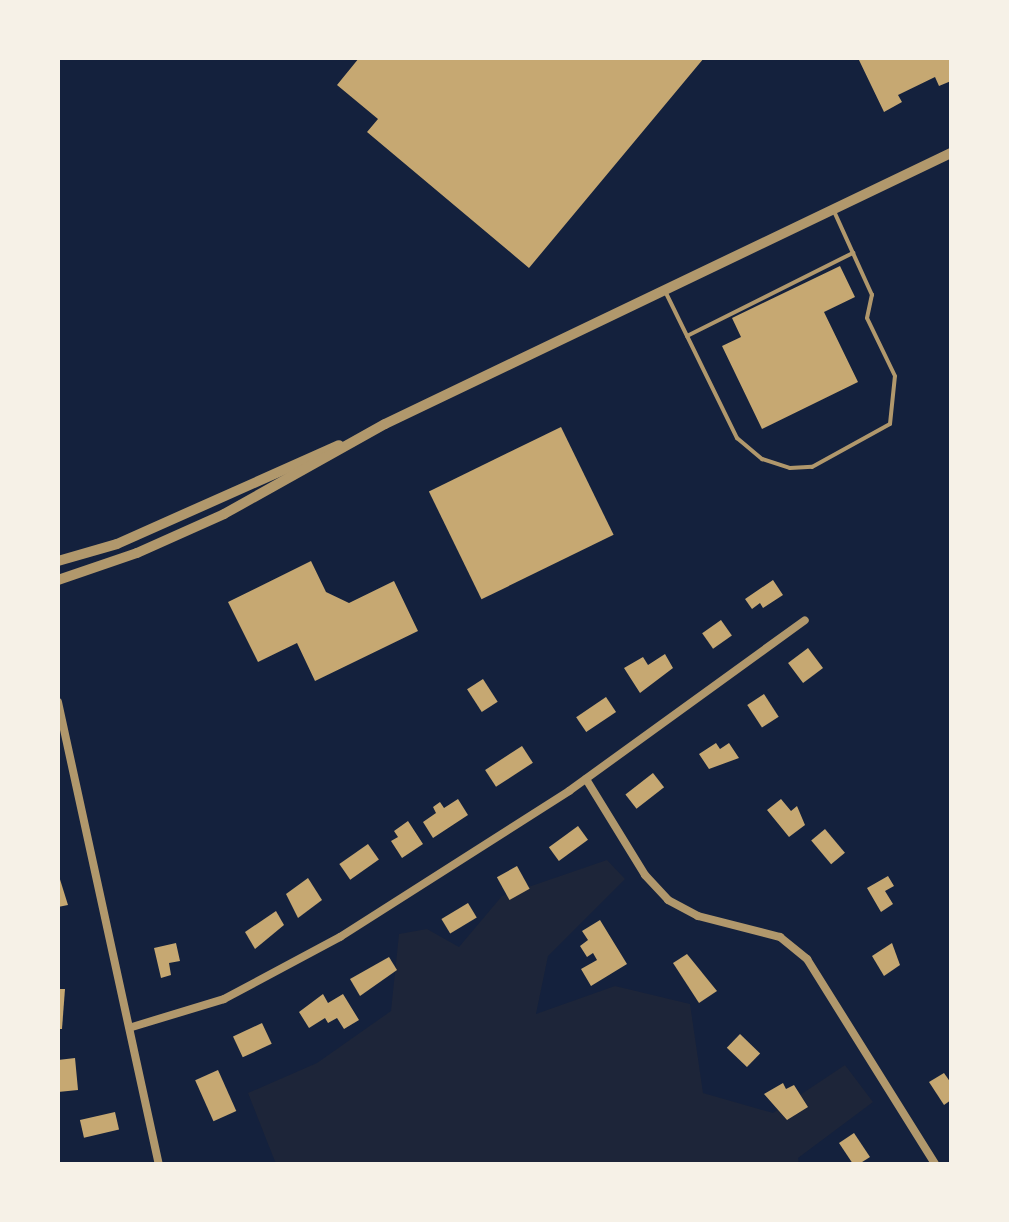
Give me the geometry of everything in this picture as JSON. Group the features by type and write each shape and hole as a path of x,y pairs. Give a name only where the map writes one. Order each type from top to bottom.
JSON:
{"street":[{"path":"58,561 117,544 352,440 951,153"},
{"path":"58,580 137,553 224,514 352,440"},
{"path":"132,1027 253,985 340,937 586,779 805,620"},
{"path":"58,702 132,1027 159,1164"},
{"path":"586,779 645,875 668,900 698,916 780,937 807,959 935,1164"}],"lane":[{"path":"663,289 737,438 762,459 790,468 812,467 890,424 895,376 867,318 872,295 833,209"},
{"path":"687,336 853,253"}],"shaded area":[{"path":"607,860 625,879 548,956 536,1014 615,986 690,1004 703,1093 773,1113 845,1065 873,1102 798,1158 799,1164 276,1164 248,1093 317,1063 391,1011 399,934 427,929 459,947 502,896"}],"building":[{"path":"359,58 704,58 529,268 367,132 378,119 337,85"},
{"path":"858,58 951,58 951,81 939,86 935,77 898,95 902,102 884,112"},
{"path":"840,266 855,297 824,312 858,382 762,429 722,346 741,337 732,318"},
{"path":"561,427 614,535 481,599 429,491"},
{"path":"311,561 326,592 349,603 394,581 418,631 315,681 297,643 258,662 228,602"},
{"path":"773,580 783,595 763,608 760,603 752,609 745,599"},
{"path":"721,620 732,636 713,649 702,633"},
{"path":"808,648 823,668 803,683 788,663"},
{"path":"665,654 673,668 640,693 624,668 643,657 648,665"},
{"path":"483,679 498,702 482,712 467,689"},
{"path":"764,694 779,717 762,728 747,705"},
{"path":"606,697 616,712 586,732 576,717"},
{"path":"716,743 720,749 729,743 739,758 709,769 699,754"},
{"path":"522,746 533,763 496,787 485,770"},
{"path":"653,773 664,787 637,809 625,795"},
{"path":"458,799 468,815 433,838 423,822 436,813 433,807 440,802 444,808"},
{"path":"781,799 791,811 797,806 805,825 789,837 767,810"},
{"path":"408,821 423,844 402,858 391,841 398,837 394,831"},
{"path":"578,826 588,840 559,861 549,847"},
{"path":"825,829 845,853 831,864 811,841"},
{"path":"368,844 379,860 350,880 339,864"},
{"path":"517,866 530,889 509,900 497,877"},
{"path":"58,873 68,905 58,907"},
{"path":"888,876 894,886 885,891 893,904 881,912 867,888"},
{"path":"308,878 322,900 298,918 286,894"},
{"path":"468,903 477,918 450,934 441,919"},
{"path":"276,911 284,925 255,949 245,932"},
{"path":"600,920 627,964 591,986 581,969 597,960 593,953 587,957 580,946 588,940 582,931"},
{"path":"176,943 180,961 169,963 171,975 161,978 154,948"},
{"path":"892,943 900,965 884,976 872,956"},
{"path":"687,954 717,991 699,1003 673,963"},
{"path":"389,957 397,970 360,996 350,979"},
{"path":"58,989 65,989 62,1029 58,1029"},
{"path":"323,994 328,1003 343,994 359,1020 344,1029 337,1018 328,1023 325,1018 309,1028 299,1012"},
{"path":"262,1023 272,1044 243,1057 233,1037"},
{"path":"740,1034 760,1053 747,1067 727,1048"},
{"path":"75,1058 78,1090 58,1092 58,1060"},
{"path":"218,1070 236,1111 213,1121 195,1080"},
{"path":"944,1073 951,1083 951,1100 944,1105 929,1082"},
{"path":"783,1083 786,1089 794,1085 808,1107 787,1120 764,1094"},
{"path":"115,1112 119,1130 84,1138 80,1120"},
{"path":"854,1133 870,1157 859,1164 853,1164 839,1143"}]}
